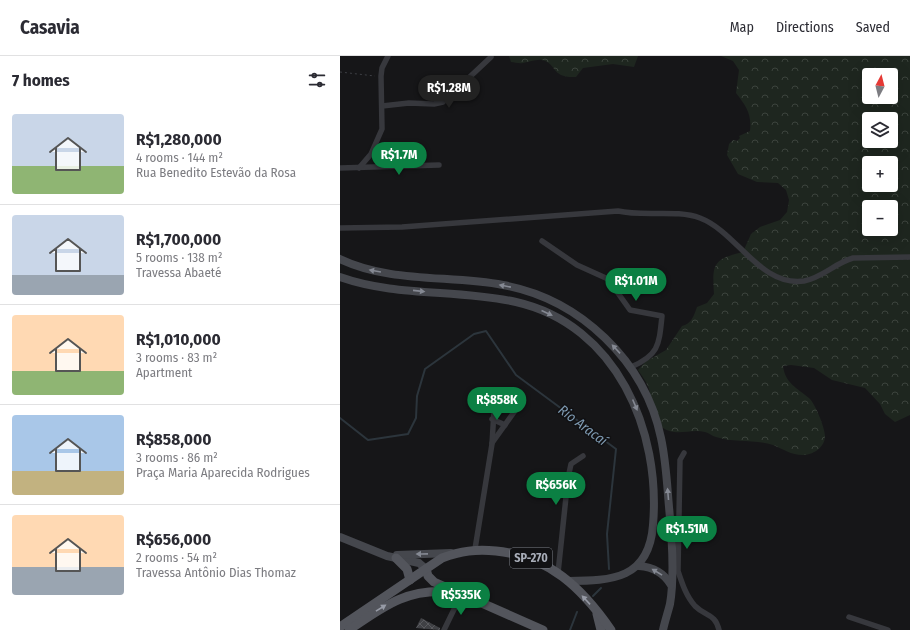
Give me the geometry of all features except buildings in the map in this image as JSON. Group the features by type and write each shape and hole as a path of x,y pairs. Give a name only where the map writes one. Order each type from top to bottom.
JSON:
{"main road":[{"path":"340,259 377,272 503,285 542,296 579,316 617,349 648,396 661,437 666,468 671,526 670,604 663,630"},
{"path":"340,277 374,286 499,299 521,304 552,315 572,327 592,344 611,363 632,399 646,434 652,461 655,508 653,537 639,566"},
{"path":"340,537 391,557 419,563 426,569 429,577 434,582 462,593 543,630"},
{"name":"SP-270","path":"340,627 442,558 456,553 476,549 509,552 528,556 546,564 568,581 597,611 611,630"},
{"path":"391,557 456,553"},
{"path":"391,557 407,569 410,580"},
{"path":"568,581 604,581 639,566 649,567 658,571 666,577 671,586"},
{"path":"349,630 380,609 406,596 434,591 462,593"},
{"path":"597,611 600,630"}],"street":[{"path":"359,168 371,154 382,128 381,76 382,68 388,56"},
{"path":"382,106 409,103 434,104 443,102 492,57"},
{"path":"340,168 439,165"},
{"path":"340,228 402,227 618,211 642,215 678,214 700,218 707,221 771,275 781,280 793,282 812,279 845,260 853,258 910,257"},
{"path":"542,241 577,265 608,279 630,310 662,316 660,339 655,353 645,361 630,367"},
{"path":"476,549 492,444 492,419 495,394"},
{"path":"492,444 517,408"},
{"path":"492,419 505,425"},
{"path":"684,453 680,460 678,571 683,586 690,598 702,611 714,618 719,630"},
{"path":"558,573 568,478 571,464 583,456"},
{"path":"444,630 462,593"},
{"path":"849,617 888,630"}],"path":[{"path":"340,72 381,76"}],"green space":[{"path":"509,56 638,56 634,67 613,64 583,68 576,77 568,77 558,73 550,64 542,60 518,63 511,62"},
{"path":"721,56 910,56 910,415 895,422 885,414 880,404 865,388 832,380 814,368 791,365 783,366 786,377 789,381 809,398 814,405 825,432 825,440 821,447 812,453 805,455 792,453 766,443 723,439 706,432 668,431 659,425 656,420 648,386 638,370 645,362 666,350 682,326 692,319 697,307 707,303 714,294 713,276 716,264 726,257 743,252 751,234 760,227 780,220 787,212 789,200 786,190 778,183 757,182 738,174 727,155 729,144 733,140 737,141 740,138 739,136 750,131 748,110 736,93 739,70 733,61"}],"waterway":[{"name":"Rio Aracaí","path":"340,418 368,440 408,434 416,418 417,396 425,369 474,334 486,331 516,375 616,449 607,534 609,569"},
{"name":"Rio Aracaí","path":"593,596 601,588"},
{"name":"Rio Aracaí","path":"570,630 577,612"}]}
